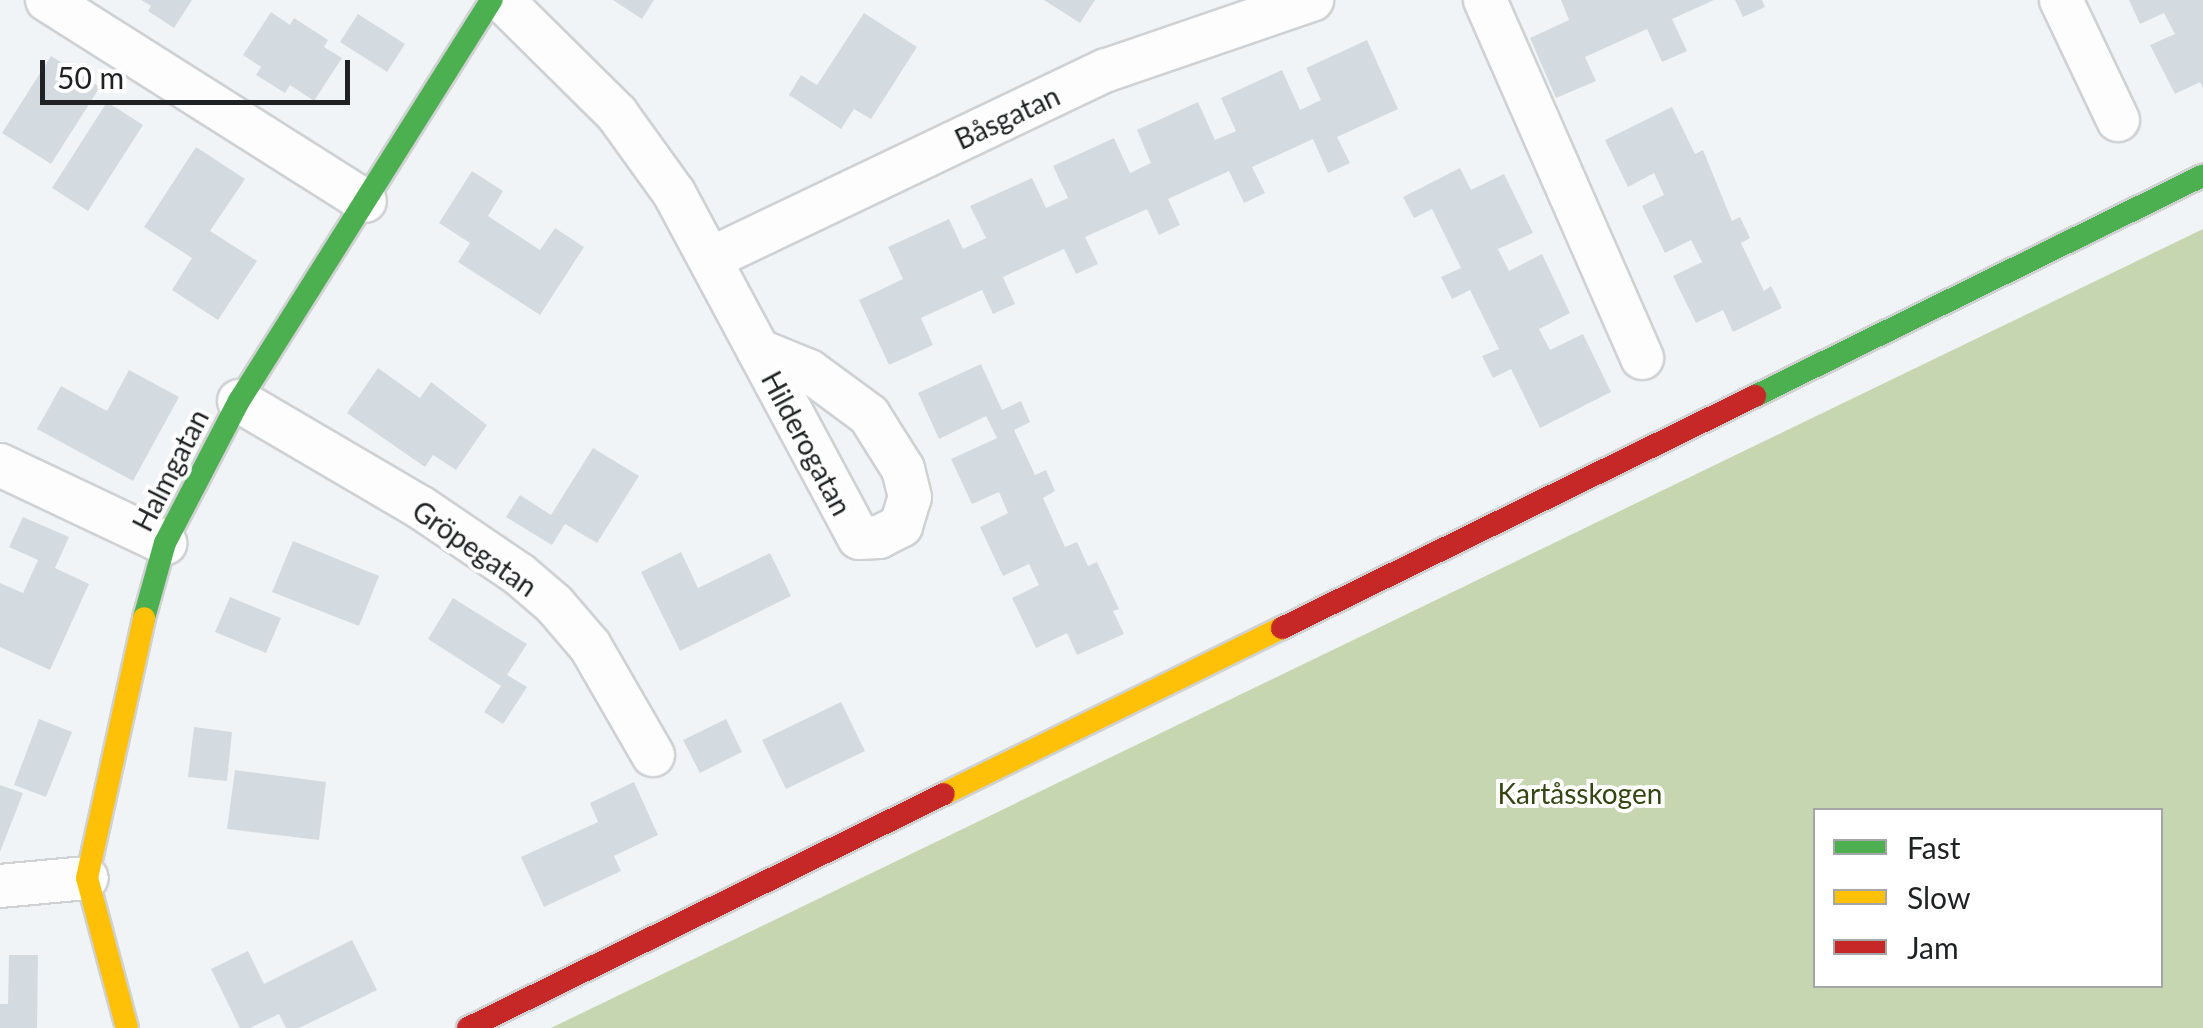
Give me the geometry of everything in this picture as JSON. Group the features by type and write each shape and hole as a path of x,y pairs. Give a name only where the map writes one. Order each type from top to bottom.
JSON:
{"street":[{"path":"46,0 365,201"},
{"name":"Halmgatan","path":"127,1028 86,878 135,650 165,543 240,401 492,0"},
{"name":"Hilderogatan","path":"502,0 617,114 674,193 758,350"},
{"name":"Båsgatan","path":"712,258 1107,70 1270,7 1312,0"},
{"path":"1484,0 1642,358"},
{"path":"2061,0 2118,120"},
{"path":"468,1028 2203,176"},
{"name":"Gröpegatan","path":"240,401 420,507 519,574 554,604 590,646 653,755"},
{"path":"0,465 165,543"},
{"path":"0,886 86,878"}],"green space":[{"name":"Kartåsskogen","path":"2203,229 2203,1028 551,1028"}],"building":[{"path":"141,0 192,0 174,28 148,11 151,6"},
{"path":"613,0 654,0 642,19"},
{"path":"1044,0 1095,0 1080,23"},
{"path":"1561,0 1714,0 1672,19 1687,51 1662,62 1647,29 1585,57 1596,81 1556,98 1530,38 1569,20"},
{"path":"1735,0 1762,0 1765,7 1743,17"},
{"path":"2129,0 2203,0 2203,88 2200,82 2175,94 2150,45 2175,34 2164,13 2140,24"},
{"path":"271,12 290,25 294,18 328,40 324,47 342,58 314,101 290,85 285,93 256,75 261,67 243,55"},
{"path":"864,13 917,47 871,119 854,109 841,129 789,95 801,75 817,85"},
{"path":"358,14 405,44 387,72 340,42"},
{"path":"1367,40 1398,109 1337,137 1350,163 1328,173 1313,139 1252,167 1265,193 1244,203 1229,171 1168,199 1180,225 1159,235 1147,209 1085,237 1098,264 1076,274 1064,249 1003,277 1015,304 993,314 982,290 921,318 933,345 889,365 859,300 903,279 888,247 949,219 963,249 986,238 970,206 1032,178 1046,208 1068,198 1053,166 1114,138 1130,173 1151,163 1137,130 1198,102 1215,140 1236,131 1221,98 1282,70 1300,110 1321,100 1306,68"},
{"path":"51,56 100,87 51,164 2,133"},
{"path":"107,102 143,125 88,211 52,188"},
{"path":"1672,107 1695,154 1703,150 1732,221 1740,217 1750,238 1741,243 1764,291 1771,286 1782,308 1733,332 1723,310 1696,323 1673,276 1702,262 1691,240 1665,253 1642,206 1664,195 1654,173 1628,187 1605,140"},
{"path":"196,147 245,179 210,231 257,261 218,320 172,290 192,258 144,227"},
{"path":"1460,168 1471,190 1504,174 1533,233 1498,249 1509,271 1542,254 1570,313 1539,329 1550,350 1583,334 1611,392 1540,428 1511,369 1493,378 1482,356 1499,349 1470,290 1452,299 1441,277 1461,268 1432,209 1414,218 1403,197"},
{"path":"472,171 503,191 488,216 540,250 555,228 584,247 540,315 458,262 470,243 439,223"},
{"path":"981,364 1002,410 1021,401 1030,422 1014,430 1035,475 1046,470 1055,491 1043,498 1065,547 1077,542 1088,566 1097,562 1119,609 1113,611 1124,634 1077,655 1067,633 1036,648 1012,598 1039,585 1029,564 1003,576 980,527 1008,513 999,492 972,504 951,459 997,438 986,416 939,439 918,393"},
{"path":"378,368 420,398 431,382 487,425 456,470 433,455 425,467 347,413"},
{"path":"129,370 179,397 133,481 37,429 61,386 107,411"},
{"path":"593,448 639,476 597,543 565,524 552,545 506,517 520,495 551,515"},
{"path":"23,517 69,537 55,568 89,584 50,670 0,647 0,583 23,593 38,560 9,547"},
{"path":"293,541 379,576 359,626 272,592"},
{"path":"681,552 698,588 770,553 791,596 680,651 641,572"},
{"path":"230,597 281,618 266,653 215,632"},
{"path":"453,598 527,644 507,675 527,687 503,724 484,712 501,686 428,639"},
{"path":"841,702 865,751 786,789 762,740"},
{"path":"39,719 72,732 46,797 14,785"},
{"path":"726,719 742,752 700,773 683,740"},
{"path":"194,727 232,732 227,781 188,777"},
{"path":"235,770 326,782 319,840 227,829"},
{"path":"634,782 658,835 614,856 621,871 544,907 521,857 598,822 590,803"},
{"path":"0,785 23,793 0,852"},
{"path":"352,940 377,990 299,1028 286,1028 279,1014 250,1028 240,1028 211,969 248,951 264,984"},
{"path":"9,955 38,955 37,1028 0,1028 0,1004 8,1004"}],"traffic: fast":[{"path":"144,618 165,543 239,401 492,0"},
{"path":"1755,396 2203,176"}],"traffic: slow":[{"path":"127,1028 87,878 144,618"},
{"path":"944,794 1282,628"}],"traffic: jam":[{"path":"1282,628 1755,396"},
{"path":"468,1028 944,794"}]}
